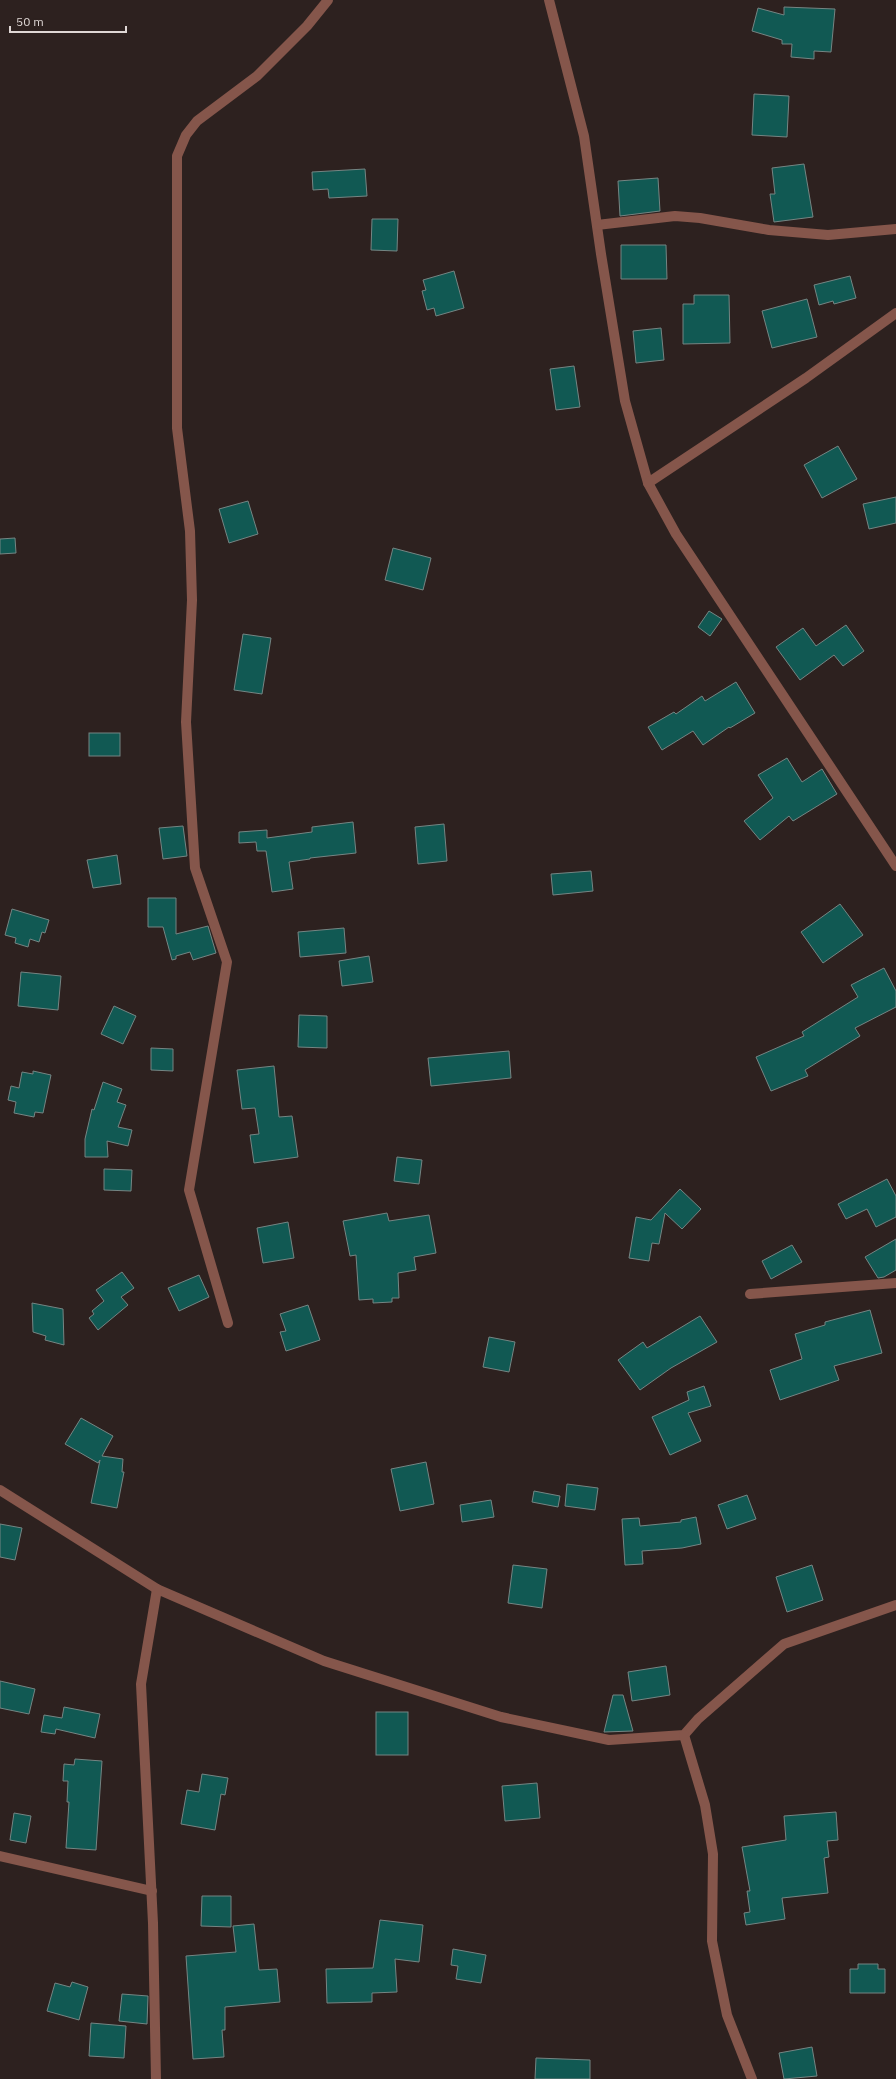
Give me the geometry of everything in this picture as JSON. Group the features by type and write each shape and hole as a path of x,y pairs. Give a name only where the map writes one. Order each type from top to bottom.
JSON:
{"street":[{"path":"228,1323 189,1190 227,962 195,868 186,722 192,600 190,530 177,428 178,156 186,135 197,121 257,76 307,26 328,0"},
{"path":"549,0 584,136 625,401 648,483 681,541 896,866"},
{"path":"597,225 675,216 700,218 769,230 828,235 896,229"},
{"path":"648,483 806,378 896,313"},
{"path":"750,1294 896,1283"},
{"path":"0,1490 156,1589 324,1661 501,1717 609,1740 684,1735 698,1719 784,1644 896,1604"},
{"path":"156,1589 141,1684 152,1891 156,2079"},
{"path":"684,1735 705,1805 713,1854 712,1941 727,2016 752,2079"},
{"path":"0,1856 152,1891"}],"building":[{"path":"784,7 835,9 831,52 814,51 814,59 791,57 792,44 782,44 782,40 752,31 758,8 784,15"},
{"path":"754,94 789,96 787,137 752,135"},
{"path":"804,164 813,217 774,222 770,194 775,194 772,168"},
{"path":"365,169 367,196 329,198 328,189 313,190 312,172"},
{"path":"658,178 660,211 620,216 618,181"},
{"path":"372,219 398,219 397,251 371,250"},
{"path":"621,245 666,245 667,279 621,279"},
{"path":"454,271 464,308 436,316 434,308 427,310 422,291 426,290 423,280"},
{"path":"850,276 856,298 834,304 833,301 819,305 814,285"},
{"path":"694,295 729,295 730,343 683,344 683,304 694,304"},
{"path":"807,299 817,337 772,348 762,311"},
{"path":"661,328 664,360 636,363 633,331"},
{"path":"574,366 580,407 556,410 550,369"},
{"path":"838,446 857,479 822,498 804,465"},
{"path":"896,497 896,523 869,529 863,504"},
{"path":"248,501 258,534 229,543 219,509"},
{"path":"15,538 16,553 0,554 0,539"},
{"path":"393,548 431,558 423,590 385,580"},
{"path":"709,611 722,619 710,636 698,627"},
{"path":"846,625 864,651 843,666 834,655 800,680 776,647 803,628 816,646"},
{"path":"243,634 271,638 262,694 234,690"},
{"path":"736,682 755,713 730,728 729,727 703,745 693,731 662,750 648,727 674,712 676,714 702,696 705,701"},
{"path":"89,733 120,733 120,756 89,756"},
{"path":"787,758 802,782 822,769 837,794 793,821 789,816 760,840 744,821 773,798 758,775"},
{"path":"353,822 356,853 289,862 293,889 272,892 266,851 257,851 256,842 239,843 239,832 267,830 267,838 312,832 312,827"},
{"path":"444,824 447,861 418,864 415,827"},
{"path":"183,826 187,856 163,859 159,828"},
{"path":"117,855 121,884 93,888 87,860"},
{"path":"591,871 593,891 553,895 551,874"},
{"path":"148,898 176,898 176,934 208,926 216,953 193,960 190,952 176,956 176,959 172,960 163,927 148,927"},
{"path":"840,904 863,935 823,963 801,932"},
{"path":"12,909 49,920 45,933 42,932 39,942 30,939 28,947 15,943 16,938 5,935"},
{"path":"344,928 346,953 300,957 298,932"},
{"path":"369,956 373,982 342,986 339,961"},
{"path":"884,968 896,991 896,1007 855,1028 860,1036 805,1070 808,1076 771,1091 756,1057 804,1036 802,1032 858,997 851,985"},
{"path":"21,972 61,976 58,1010 18,1006"},
{"path":"114,1006 136,1016 123,1044 101,1034"},
{"path":"299,1015 327,1016 327,1048 298,1047"},
{"path":"151,1048 173,1049 173,1071 151,1070"},
{"path":"509,1051 511,1078 431,1086 428,1058"},
{"path":"274,1066 279,1117 292,1116 298,1157 254,1163 250,1135 259,1134 255,1108 242,1109 237,1070"},
{"path":"33,1071 51,1075 43,1113 35,1112 34,1117 14,1113 16,1102 8,1100 11,1086 19,1088 22,1072 33,1074"},
{"path":"103,1082 122,1089 117,1102 126,1105 118,1127 132,1130 128,1146 107,1141 108,1157 85,1157 85,1139 92,1109 94,1110"},
{"path":"397,1157 422,1160 419,1184 394,1181"},
{"path":"104,1169 132,1170 131,1191 104,1190"},
{"path":"887,1179 896,1196 896,1217 876,1227 867,1209 846,1219 838,1204"},
{"path":"680,1189 701,1209 682,1229 665,1213 659,1244 652,1243 649,1261 629,1258 636,1217 651,1220"},
{"path":"387,1213 389,1221 429,1215 436,1253 414,1257 416,1270 398,1273 399,1298 392,1298 392,1302 373,1303 373,1299 359,1300 356,1255 350,1256 343,1221"},
{"path":"288,1222 294,1258 263,1263 257,1228"},
{"path":"896,1239 896,1270 884,1277 878,1278 865,1257"},
{"path":"792,1245 802,1262 771,1279 762,1261"},
{"path":"122,1272 134,1288 121,1297 128,1305 98,1330 89,1318 94,1314 92,1311 104,1301 96,1290"},
{"path":"199,1275 209,1297 179,1311 168,1288"},
{"path":"32,1303 63,1309 64,1345 45,1340 46,1336 33,1332"},
{"path":"308,1305 320,1340 286,1351 280,1332 286,1331 280,1314"},
{"path":"870,1310 882,1353 834,1366 839,1380 780,1400 770,1370 802,1359 795,1334 825,1325 825,1322"},
{"path":"700,1316 717,1342 671,1368 640,1390 618,1360 643,1342 647,1348"},
{"path":"489,1337 515,1342 509,1372 483,1367"},
{"path":"704,1386 711,1406 688,1413 701,1441 670,1455 652,1417 689,1400 687,1392"},
{"path":"81,1418 113,1436 102,1456 123,1459 122,1472 124,1472 117,1508 91,1503 100,1460 98,1463 65,1444"},
{"path":"426,1462 434,1504 400,1511 391,1469"},
{"path":"567,1484 598,1488 595,1510 565,1506"},
{"path":"534,1491 560,1496 558,1507 532,1502"},
{"path":"747,1495 756,1519 727,1529 718,1505"},
{"path":"491,1500 494,1517 462,1522 460,1505"},
{"path":"696,1517 701,1544 682,1548 642,1551 643,1564 625,1565 622,1519 639,1518 640,1526 681,1522 681,1520"},
{"path":"0,1524 22,1528 15,1560 0,1557"},
{"path":"513,1565 547,1569 542,1608 508,1603"},
{"path":"812,1565 823,1600 787,1612 776,1577"},
{"path":"666,1666 670,1695 632,1701 628,1672"},
{"path":"0,1681 35,1689 29,1714 0,1708"},
{"path":"613,1695 623,1695 633,1731 604,1732"},
{"path":"64,1707 100,1714 95,1738 56,1729 55,1734 41,1732 44,1715 62,1718"},
{"path":"376,1712 408,1712 408,1755 376,1755"},
{"path":"75,1759 102,1761 96,1850 66,1848 69,1802 67,1802 68,1781 63,1781 64,1764 74,1765"},
{"path":"202,1774 228,1778 225,1795 221,1794 215,1830 181,1824 187,1790 199,1792"},
{"path":"537,1783 540,1818 505,1821 502,1786"},
{"path":"836,1812 838,1840 827,1841 829,1857 824,1858 828,1893 782,1898 785,1919 746,1925 744,1913 750,1912 747,1891 750,1891 742,1847 786,1840 784,1816"},
{"path":"14,1813 31,1816 26,1843 10,1840"},
{"path":"202,1896 231,1896 231,1927 201,1926"},
{"path":"380,1920 423,1925 419,1962 395,1959 397,1992 372,1993 372,2002 327,2003 326,1969 373,1968"},
{"path":"254,1924 259,1970 277,1969 280,2002 225,2007 225,2030 222,2030 224,2057 193,2059 186,1956 236,1952 233,1926"},
{"path":"453,1949 486,1955 481,1983 456,1979 458,1966 451,1965"},
{"path":"858,1964 878,1964 878,1969 885,1969 885,1993 850,1993 850,1969 858,1969"},
{"path":"72,1982 88,1987 79,2020 47,2011 55,1983 70,1987"},
{"path":"122,1994 148,1996 147,2024 119,2021"},
{"path":"91,2023 126,2026 124,2058 89,2056"},
{"path":"812,2047 817,2076 784,2079 779,2053"},
{"path":"536,2058 590,2060 590,2079 535,2079"}]}
